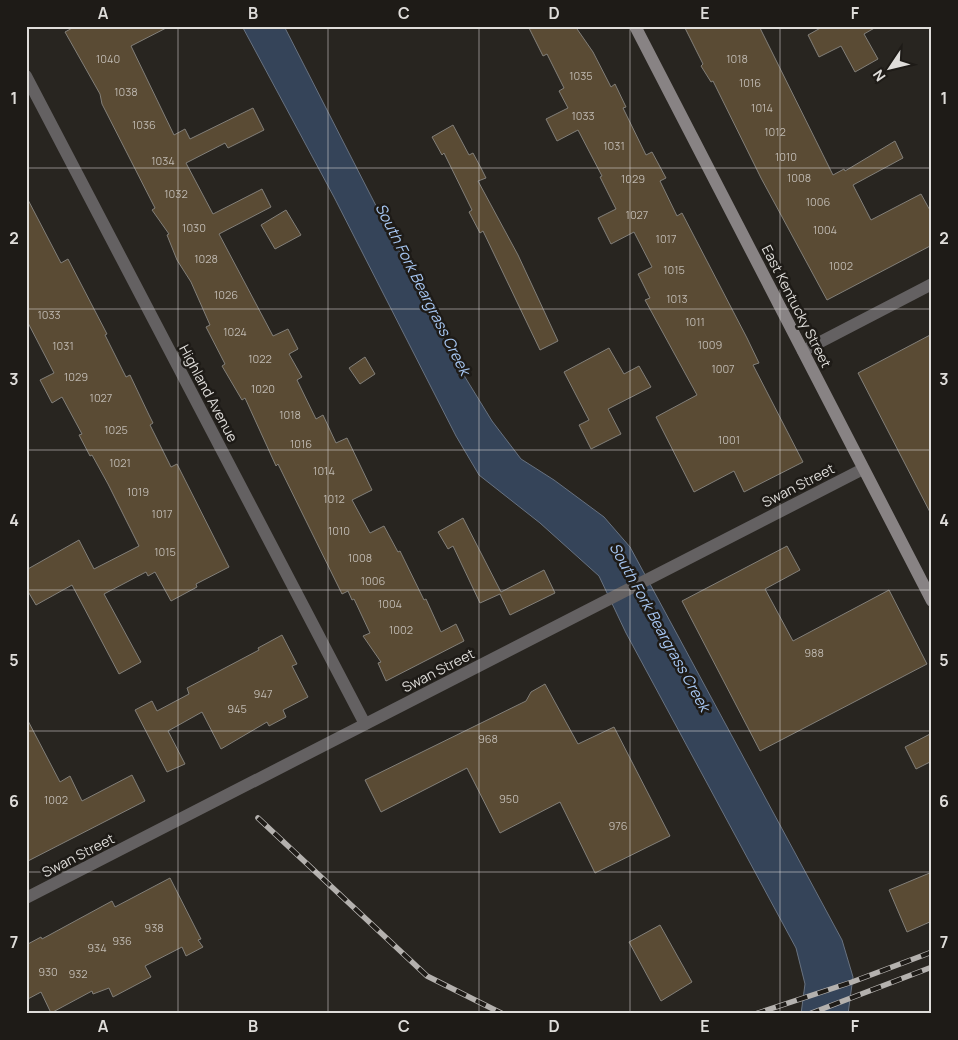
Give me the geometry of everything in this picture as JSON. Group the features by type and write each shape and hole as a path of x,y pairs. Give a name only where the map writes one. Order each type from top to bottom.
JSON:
{"street":[{"name":"East Kentucky Street","path":"635,26 932,601"},
{"name":"Highland Avenue","path":"26,76 365,724"},
{"path":"803,351 932,284"},
{"name":"Swan Street","path":"26,898 863,469"}],"water":[{"name":"South Fork Beargrass Creek","path":"242,26 284,26 457,364 492,421 521,459 554,480 604,517 630,547 842,940 853,977 848,1014 801,1014 805,984 796,948 626,633 599,576 540,523 479,475 456,436 334,197"}],"building":[{"path":"76,26 170,26 131,46 174,135 185,129 190,139 253,108 264,130 228,148 225,143 186,163 213,214 262,189 271,207 219,234 273,336 288,329 298,349 289,354 302,377 297,380 316,419 323,415 336,443 347,438 372,490 352,500 370,533 384,526 398,552 400,551 424,600 426,599 441,632 456,624 464,641 386,681 378,663 381,662 363,636 370,633 354,599 352,600 348,591 342,594 278,464 276,466 245,398 242,400 222,366 225,364 206,327 210,325 191,282 177,260 167,235 169,234 152,210 155,208 102,104 100,94 65,32"},
{"path":"528,26 575,26 593,52 611,87 615,84 626,107 623,108 646,155 652,152 666,178 660,181 677,216 682,213 747,338 759,363 753,365 803,462 744,492 734,471 694,492 656,417 697,395 645,300 650,298 638,274 652,267 634,232 611,244 598,218 616,209 600,177 602,176 578,130 557,141 546,119 568,108 559,91 564,88 547,54 543,56"},
{"path":"684,26 759,26 833,175 844,169 845,171 895,141 903,158 853,185 871,220 921,194 932,214 932,245 827,300 761,178 713,81 711,82 701,66 703,64"},
{"path":"824,26 878,26 864,34 878,59 855,72 841,46 819,57 808,35"},
{"path":"453,125 469,155 473,153 486,178 478,181 518,255 558,341 540,350 483,231 480,233 469,212 472,210 444,153 442,155 432,137"},
{"path":"26,196 61,263 68,259 107,334 105,335 126,377 130,375 153,423 150,425 171,467 177,464 229,567 196,584 197,587 171,601 155,572 148,576 146,572 104,594 141,662 119,674 72,585 36,605 26,588 26,570 79,540 94,569 139,546 108,484 79,435 82,434 62,397 52,403 40,380 54,373 26,319"},
{"path":"286,210 301,235 275,249 261,225"},
{"path":"932,334 932,516 858,373"},
{"path":"609,348 624,374 639,366 651,387 608,409 621,434 591,449 579,425 589,420 564,372"},
{"path":"365,357 375,374 360,384 349,368"},
{"path":"463,518 501,592 544,570 555,593 510,615 500,594 480,603 453,546 448,549 438,532"},
{"path":"787,546 800,570 765,589 793,641 889,590 927,664 760,751 682,601"},
{"path":"282,635 297,664 292,666 308,697 283,710 286,717 269,726 267,722 221,749 202,712 168,731 185,764 167,772 135,710 152,701 157,711 189,694 187,688 259,650 258,648"},
{"path":"545,684 578,744 614,727 670,836 595,873 560,802 500,833 467,768 381,812 365,780 526,701 531,692"},
{"path":"26,717 60,782 70,776 82,801 132,775 145,801 26,862"},
{"path":"932,733 932,761 916,769 905,747"},
{"path":"932,872 932,921 907,932 889,890"},
{"path":"170,878 201,939 198,940 203,947 186,956 182,947 145,966 151,977 113,997 109,988 93,994 92,991 51,1013 41,992 26,1000 26,945 41,937 42,939 112,901 115,907"},
{"path":"660,925 692,982 661,1001 629,942"}],"railway":[{"path":"258,818 427,976 503,1014"},
{"path":"755,1014 852,982 932,952"},
{"path":"809,1014 932,967"}]}
